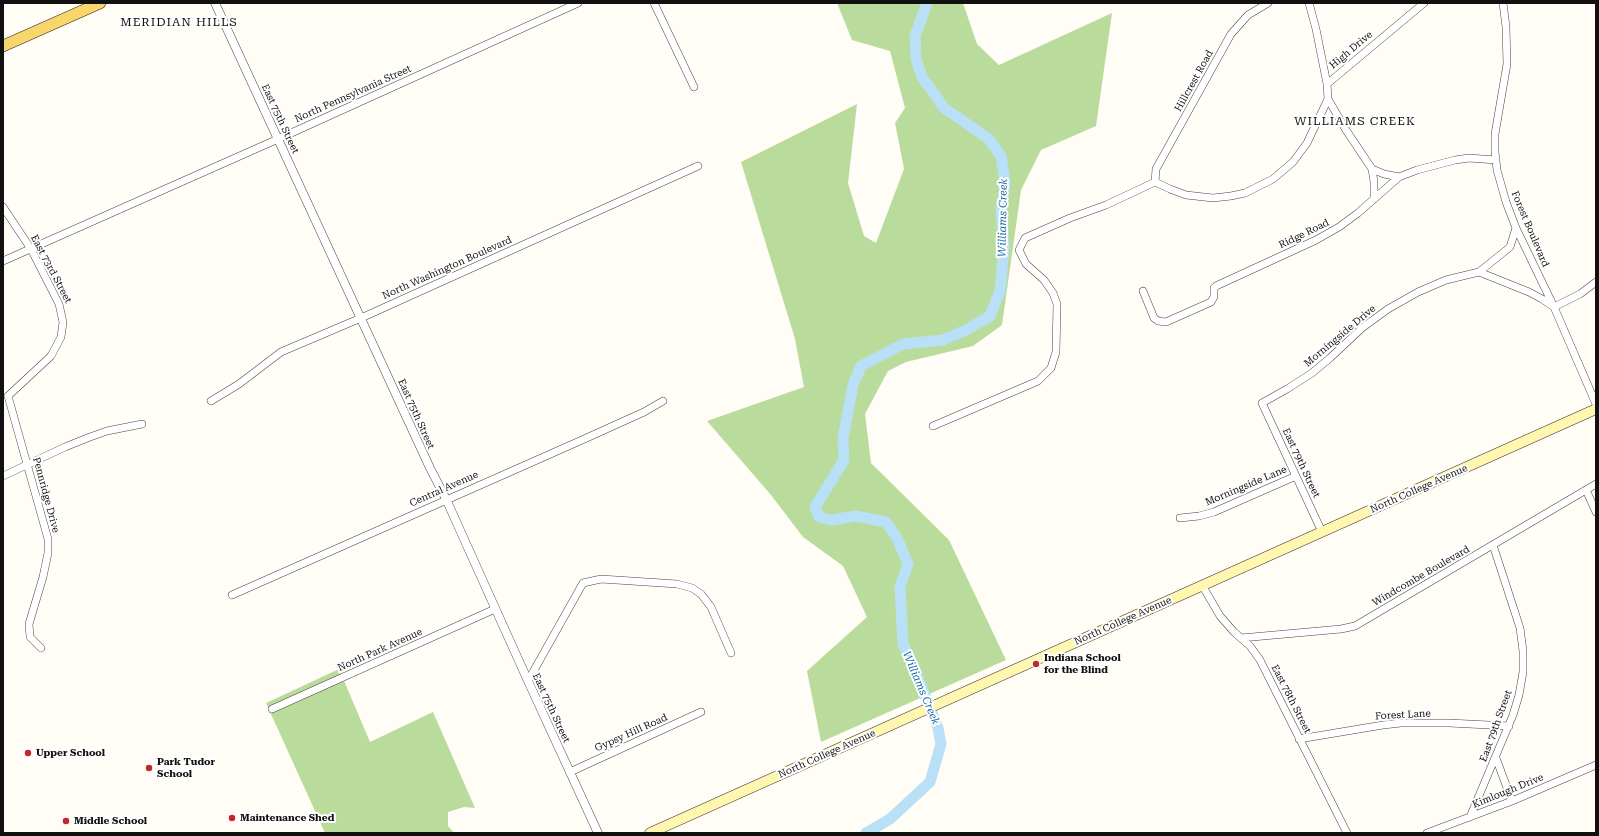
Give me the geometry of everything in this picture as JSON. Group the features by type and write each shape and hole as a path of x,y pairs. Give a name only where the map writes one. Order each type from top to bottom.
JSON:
{"main road":[{"path":"3,46 100,3"},
{"name":"North College Avenue","path":"650,833 1596,409"}],"street":[{"name":"East 75th Street","path":"215,3 430,468 446,499 598,833"},
{"name":"North Pennsylvania Street","path":"3,261 278,139 578,3"},
{"path":"654,3 694,87"},
{"name":"Hillcrest Road","path":"1155,182 1156,168 1231,34 1248,15 1268,3"},
{"path":"1309,3 1327,84 1328,99 1346,130 1372,168 1374,198"},
{"name":"High Drive","path":"1327,84 1424,3"},
{"name":"Forest Boulevard","path":"1503,3 1506,27 1507,64 1495,134 1497,170 1506,202 1516,228 1554,307 1596,404"},
{"path":"933,426 1038,381 1051,368 1056,352 1057,304 1053,293 1044,280 1026,264 1019,250 1025,238 1070,218 1106,205 1155,182 1180,193 1203,197 1231,196 1258,188 1278,176 1299,155 1310,138 1328,99"},
{"name":"Ridge Road","path":"1143,291 1154,318 1158,321 1166,322 1212,302 1214,297 1214,288 1216,286 1332,232 1354,217 1399,177 1417,170 1455,160 1469,158 1496,160"},
{"name":"North Washington Boulevard","path":"211,400 239,384 281,352 361,318 698,166"},
{"path":"1372,168 1384,174 1399,177"},
{"name":"East 73rd Street","path":"3,207 31,249 61,308 63,318 63,330 60,340 51,356 6,395"},
{"name":"Morningside Drive","path":"1262,403 1316,370 1365,326 1392,306 1418,292 1442,282 1479,272 1510,247 1516,228"},
{"path":"1479,272 1533,294 1554,307 1580,294 1596,282"},
{"name":"Pennridge Drive","path":"6,395 28,465 48,539 48,553 44,577 29,624 30,638 41,648"},
{"name":"Central Avenue","path":"232,595 582,440 644,412 663,401"},
{"name":"East 79th Street","path":"1262,403 1322,532"},
{"path":"3,476 90,437 107,431 142,424"},
{"name":"Morningside Lane","path":"1180,518 1199,516 1214,512 1296,476"},
{"name":"Windcombe Boulevard","path":"1241,638 1340,629 1353,626 1596,484"},
{"path":"1586,490 1596,512"},
{"name":"East 79th Street","path":"1470,817 1509,726 1516,706 1522,680 1523,648 1518,622 1493,545"},
{"path":"528,681 583,583 601,579 677,584 692,588 701,594 711,607 732,653"},
{"name":"East 78th Street","path":"1202,585 1220,616 1250,646 1260,660 1347,833"},
{"name":"North Park Avenue","path":"272,709 495,609"},
{"name":"Gypsy Hill Road","path":"570,772 701,712"},
{"name":"Forest Lane","path":"1299,738 1401,723 1449,723 1509,726"},
{"path":"1496,758 1512,801"},
{"name":"Kimlough Drive","path":"1427,833 1512,801 1596,765"}],"green space":[{"path":"837,3 963,3 977,44 999,65 1112,13 1096,126 1041,150 1021,190 1002,325 973,346 906,362 888,371 865,414 871,463 949,540 1006,660 821,742 807,671 867,617 843,566 803,537 771,495 707,421 804,387 795,339 741,162 857,104 848,183 864,236 876,243 904,169 895,123 905,108 890,51 852,40"},
{"path":"339,669 370,742 433,712 475,808 464,807 448,812 448,826 454,833 325,833 266,703"}],"waterway":[{"name":"Williams Creek","path":"866,833 890,819 930,782 941,744 938,728 903,644 900,587 908,564 897,538 886,522 855,516 832,520 819,517 815,507 844,460 843,439 848,411 853,385 861,366 903,344 943,340 966,330 990,316 1000,291 1004,247 1001,213 1005,182 1001,156 989,139 944,108 922,77 916,59 915,36 927,3"}],"place":[{"name":"Indiana School for the Blind","path":"1036,664"},
{"name":"Upper School","path":"28,753"},
{"name":"Park Tudor School","path":"149,768"},
{"name":"Maintenance Shed","path":"232,818"},
{"name":"Middle School","path":"66,821"}],"district":[{"name":"MERIDIAN HILLS","path":"179,22"},
{"name":"WILLIAMS CREEK","path":"1355,121"}]}
